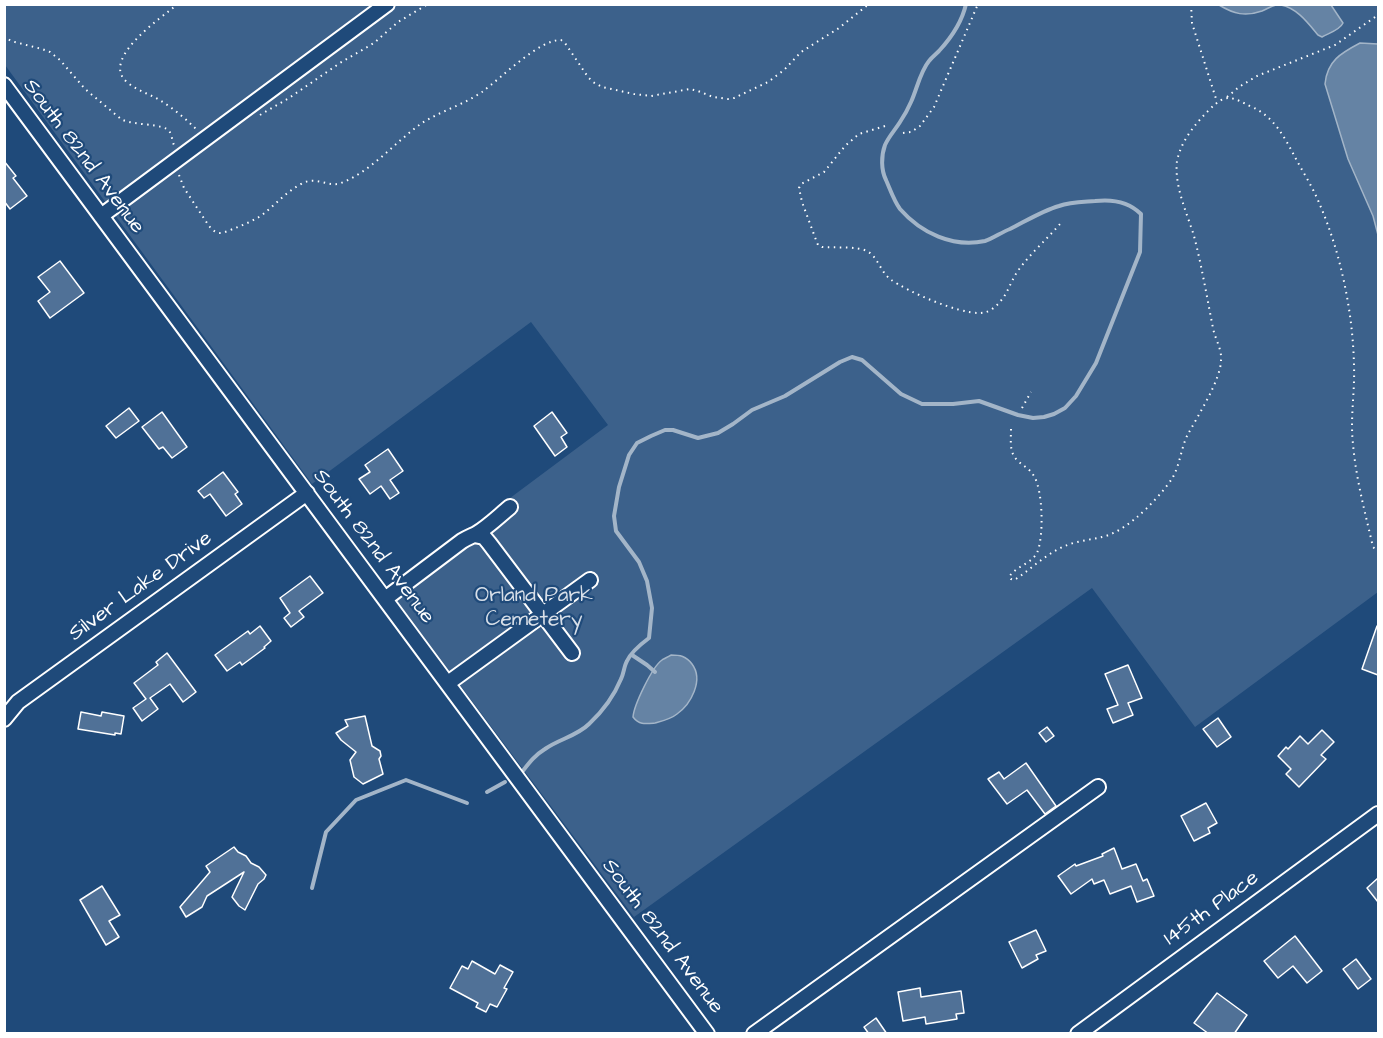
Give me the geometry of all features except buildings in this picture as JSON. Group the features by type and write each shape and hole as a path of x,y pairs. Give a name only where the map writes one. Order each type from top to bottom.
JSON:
{"street":[{"path":"101,216 387,4"},
{"name":"South 82nd Avenue","path":"4,86 10,103 101,216 707,1034"},
{"name":"Silver Lake Drive","path":"4,719 18,702 307,493"},
{"path":"385,599 510,507"},
{"path":"474,535 484,537 489,543 572,653"},
{"path":"448,683 590,580"},
{"path":"754,1034 1098,788"},
{"name":"145th Place","path":"1078,1034 1375,816"}],"path":[{"path":"178,4 142,33 129,47 121,61 121,71 128,83 161,101 206,138"},
{"path":"258,116 374,43 398,22 428,4"},
{"path":"4,36 11,41 50,52 60,60 85,90 126,122 164,127 168,130 177,160 179,178 184,188 213,231 220,233 260,216 304,182 313,180 336,184 347,180 374,162 422,123 476,96 530,54 552,41 561,40 565,43 588,77 593,82 611,90 651,96 690,89 713,97 728,99 768,82 784,70 801,52 839,28 869,4"},
{"path":"903,133 911,132 920,126 934,107 978,4"},
{"path":"1191,4 1192,24 1216,102"},
{"path":"1011,429 1012,454 1025,465 1038,484 1041,518 1037,551 1030,561 1012,572 1009,577 1011,579 1019,577 1066,545 1113,534 1137,517 1166,487 1173,477 1186,438 1217,378 1221,363 1204,279 1180,192 1177,162 1182,146 1191,130 1216,102 1257,76 1335,45 1378,15"},
{"path":"1227,97 1257,109 1272,121 1286,141 1320,202 1332,234 1350,310 1354,365 1352,440 1356,476 1373,546 1378,549"},
{"path":"885,126 859,134 824,172 801,184 798,188 818,245 822,248 864,250 873,256 885,274 899,285 936,302 959,309 986,313 1005,296 1019,268 1060,224"},
{"path":"1022,408 1031,392"}],"green space":[{"name":"Orland Park Cemetery","path":"4,5 1378,5 1378,592 1195,727 1092,588 634,917 388,589 608,425 531,322 312,484 5,65"}],"shaded area":[{"path":"1219,5 1276,5 1256,13 1245,14 1230,11"},
{"path":"1281,5 1331,5 1343,23 1322,37 1297,13"},
{"path":"1360,43 1378,44 1378,235 1373,216 1348,159 1325,84 1329,69 1336,59"},
{"path":"671,655 683,656 695,670 696,684 691,698 675,716 655,723 640,723 633,717 640,696 658,664"}],"waterway":[{"path":"522,772 541,751 579,732 594,719 615,691 629,658 636,648 649,638 652,608 647,581 639,562 616,531 614,516 619,487 629,455 637,443 665,430 673,430 698,438 718,433 752,410 785,396 852,357 862,360 901,394 922,404 979,401 1033,418 1054,414 1065,408 1076,396 1096,363 1140,252 1141,214 1126,204 1114,201 1072,203 1046,211 988,240 973,243 961,242 938,237 908,218 898,206 884,176 882,163 885,145 907,110 926,65 952,35 966,4"},
{"path":"632,655 655,672"},
{"path":"312,888 326,832 356,800 406,780 467,803"},
{"path":"487,792 505,782"}]}
